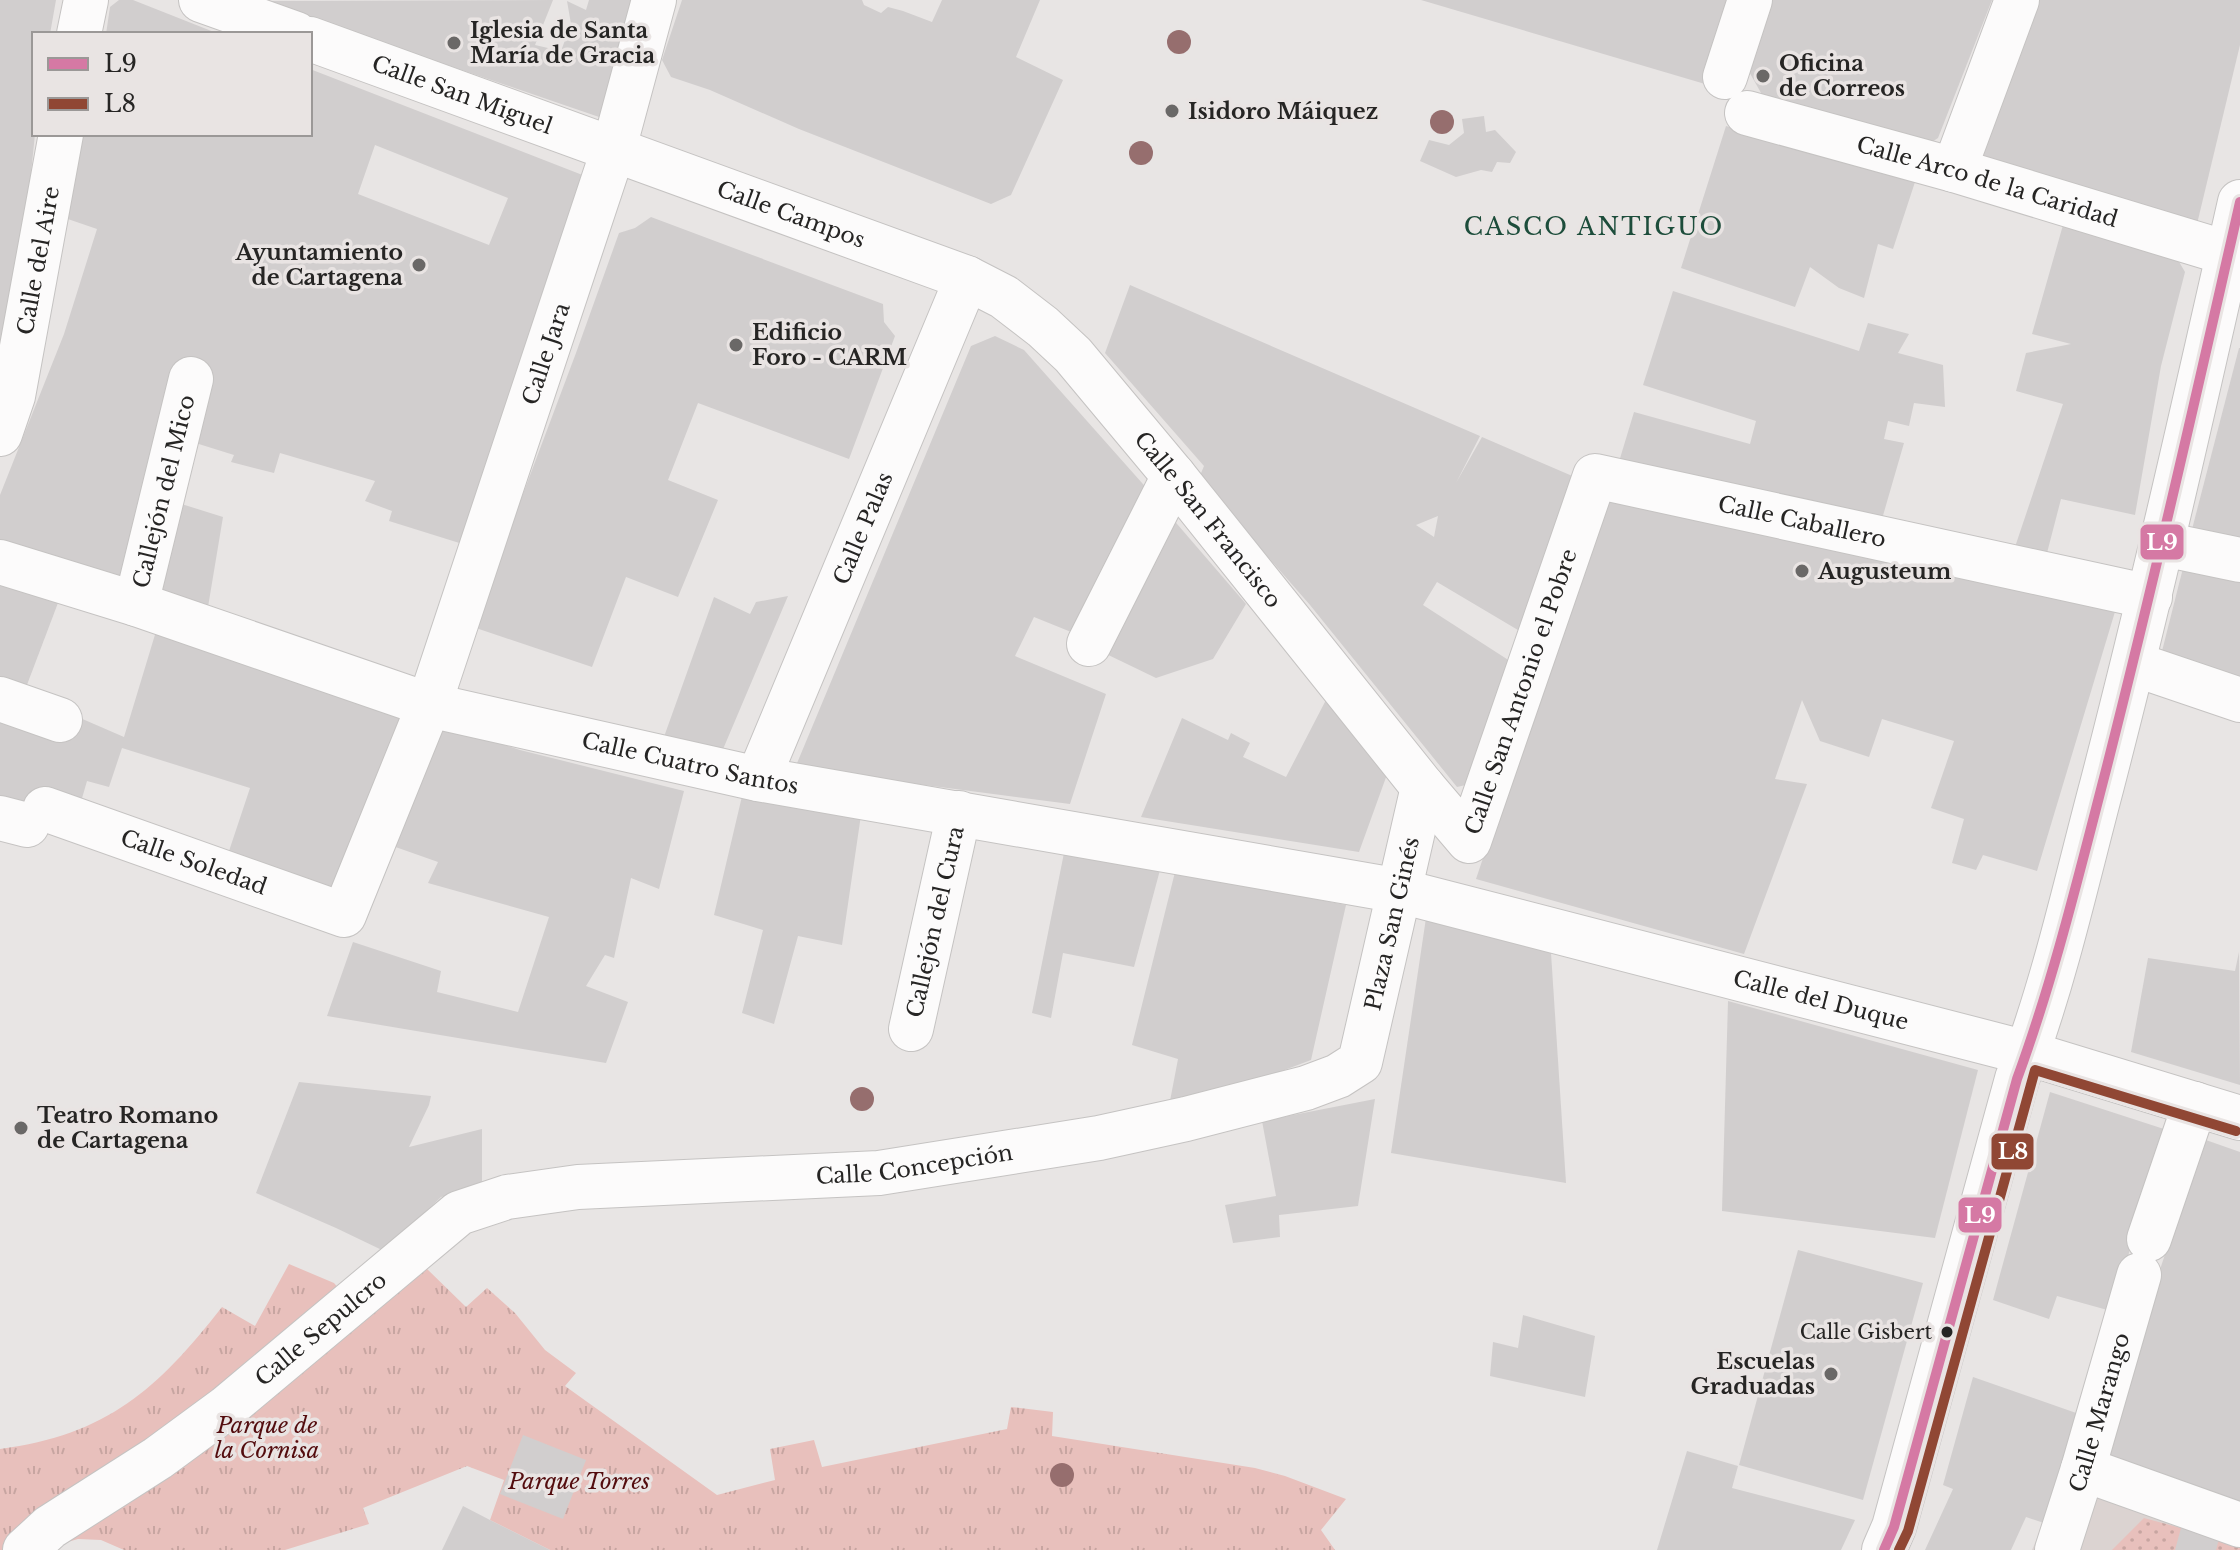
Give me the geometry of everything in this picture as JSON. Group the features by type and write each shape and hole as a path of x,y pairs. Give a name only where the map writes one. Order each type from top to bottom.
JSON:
{"street":[{"path":"79,32 86,0"},
{"path":"201,0 290,32"},
{"name":"Calle Jara","path":"344,915 429,705 614,148 654,0"},
{"name":"Calle Arco de la Caridad","path":"1750,0 1736,95 1954,170 2234,256"},
{"path":"1954,170 2017,0"},
{"name":"Calle San Miguel","path":"312,40 614,148"},
{"name":"Calle del Aire","path":"0,434 13,396 61,136"},
{"name":"Calle Campos","path":"614,148 967,278"},
{"path":"1884,1550 1894,1527 2017,1079 2060,943 2134,664 2234,256 2240,202"},
{"name":"Calle San Francisco","path":"967,278 1004,297 1043,327 1089,374 1423,787"},
{"name":"Calle Palas","path":"758,779 967,278"},
{"name":"Callejón del Mico","path":"136,604 191,379"},
{"path":"1089,644 1174,476"},
{"name":"Calle San Antonio el Pobre","path":"1423,787 1469,841 1595,476"},
{"name":"Calle Caballero","path":"1595,476 2150,597"},
{"path":"2163,544 2240,560"},
{"name":"Calle Cuatro Santos","path":"0,562 136,604 429,705 758,779 1400,891"},
{"path":"2134,664 2240,700"},
{"path":"0,699 60,720"},
{"name":"Plaza San Ginés","path":"1360,1062 1423,787"},
{"name":"Callejón del Cura","path":"911,1029 959,813"},
{"name":"Calle Soledad","path":"24,817 344,915"},
{"name":"Calle del Duque","path":"1400,891 2027,1053 2240,1118"},
{"name":"Calle Concepción","path":"459,1213 507,1197 578,1187 879,1173 1099,1138 1306,1088 1338,1076 1360,1062"},
{"name":"Calle Marango","path":"2057,1550 2144,1257 2195,1104"},
{"name":"Calle Sepulcro","path":"25,1550 50,1527 158,1458 226,1408 459,1213"},
{"path":"2083,1469 2240,1525"}],"shaded area":[{"path":"2064,1463 2240,1550 2032,1550"}],"green space":[{"path":"289,1264 334,1283 364,1318 424,1266 466,1307 487,1288 515,1313 545,1350 576,1373 565,1386 717,1495 775,1480 770,1449 814,1440 822,1467 1007,1429 1011,1407 1053,1412 1052,1436 1255,1468 1346,1499 1321,1530 1335,1550 550,1550 490,1520 504,1480 467,1466 363,1508 369,1524 285,1550 124,1550 101,1540 78,1539 49,1550 0,1550 0,1449 71,1432 127,1404 175,1362 222,1307 255,1326"},
{"path":"2144,1518 2240,1544 2240,1550 2112,1550"}],"building":[{"path":"0,0 56,0 50,32 32,32 32,136 35,136 26,222 0,348"},
{"path":"119,0 133,0 214,32 106,32 110,7"},
{"path":"553,0 535,45 561,51 571,24 567,1 586,10 589,0 635,0 602,118 260,1"},
{"path":"682,0 862,0 864,5 881,13 888,7 932,22 942,0 1040,0 1016,57 1063,80 1011,195 991,204 671,77 662,60"},
{"path":"1421,0 1733,0 1705,84"},
{"path":"1769,0 1992,0 1938,138 1927,145 1765,100 1747,68"},
{"path":"2039,0 2240,0 2240,45 2197,224 1981,160"},
{"path":"312,70 585,176 469,546 389,521 392,511 365,501 375,481 280,453 274,473 231,462 234,455 186,440 131,589 0,549 0,495 64,334 97,229 62,217 83,136 312,136","holes":["375,145 508,198 489,245 358,194"]},
{"path":"1484,116 1486,132 1495,130 1516,152 1510,163 1497,162 1492,172 1481,170 1456,177 1420,161 1429,140 1449,145 1464,133 1462,119"},
{"path":"1726,126 1915,182 1893,249 1878,244 1864,298 1839,288 1810,267 1795,307 1681,268"},
{"path":"651,217 883,304 884,322 895,336 849,459 698,403 668,480 718,500 678,597 626,577 592,667 473,627 619,233 635,228"},
{"path":"2063,225 2178,260 2185,272 2161,366 2135,515 2061,499 2047,553 2015,547 2063,404 2016,391 2026,353 2071,344 2032,334"},
{"path":"1130,285 1480,436 1456,483 1482,437 1577,478 1523,633 1437,582 1423,605 1513,663 1470,784 1457,787 1310,605 1199,478 1204,466 1105,353","holes":["1438,516 1434,537 1416,525"]},
{"path":"1673,291 1859,351 1868,323 1909,334 1898,353 1943,365 1945,407 1914,403 1909,426 1888,421 1884,439 1904,443 1882,519 1618,465 1634,412 1750,444 1756,421 1643,385"},
{"path":"995,336 1024,350 1150,492 1081,636 1034,617 1015,656 1106,694 1070,804 795,768 971,346"},
{"path":"2240,348 2240,546 2190,537"},
{"path":"1606,492 2117,605 2037,871 1983,855 1976,870 1952,863 1964,819 1931,808 1954,741 1882,719 1869,757 1820,741 1802,700 1775,779 1807,784 1744,954 1476,879"},
{"path":"172,501 223,517 207,613 148,594"},
{"path":"1165,510 1246,604 1213,659 1156,678 1098,650"},
{"path":"2183,568 2240,577 2240,684 2160,659"},
{"path":"0,578 61,595 22,698 0,690"},
{"path":"788,596 718,761 660,748 714,597 750,614 756,602"},
{"path":"157,628 411,712 333,897 226,860 250,788 122,748 109,787 87,781 78,812 0,803 0,712 64,711 124,737"},
{"path":"1327,698 1389,769 1359,852 1141,817 1182,718 1228,740 1231,733 1250,743 1243,757 1286,777"},
{"path":"436,722 520,750 684,791 659,889 631,878 614,958 605,955 586,986 628,1002 606,1063 327,1016 353,942 441,971 437,992 518,1012 549,917 428,883 438,862 387,844"},
{"path":"743,792 861,815 842,945 798,936 774,1024 742,1013 763,930 714,915"},
{"path":"1064,853 1160,870 1134,967 1063,953 1051,1018 1032,1013"},
{"path":"1175,872 1346,905 1311,1060 1250,1083 1170,1101 1178,1059 1132,1045"},
{"path":"1426,918 1551,953 1566,1183 1391,1153"},
{"path":"2239,952 2240,1085 2131,1052 2148,958 2235,971"},
{"path":"1728,1001 1978,1070 1935,1238 1722,1211"},
{"path":"299,1082 431,1096 409,1147 482,1129 482,1187 441,1197 384,1251 256,1193"},
{"path":"2050,1092 2167,1130 2111,1311 2057,1296 2049,1319 1993,1300"},
{"path":"1375,1099 1358,1206 1279,1215 1280,1237 1233,1243 1225,1205 1276,1196 1262,1121"},
{"path":"2203,1139 2240,1152 2240,1517 2095,1467"},
{"name":"Escuelas Graduadas","path":"1798,1250 1923,1283 1863,1500 1739,1465"},
{"path":"1523,1315 1595,1336 1585,1397 1490,1376 1493,1342 1518,1348"},
{"path":"1973,1377 2079,1414 2044,1523 2026,1517 2011,1550 1925,1550 1953,1489 1943,1485"},
{"path":"523,1435 586,1460 563,1519 500,1494"},
{"path":"1687,1451 1738,1466 1732,1488 1855,1520 1841,1550 1657,1550"},
{"path":"463,1506 490,1520 550,1550 442,1550"},
{"path":"2181,1528 2219,1539 2216,1550 2175,1550"}],"transit line":[{"name":"L9","path":"1884,1550 1894,1527 2017,1079 2043,1003 2076,887 2158,557 2240,202"},
{"name":"L8","path":"1899,1550 1908,1531 2035,1070 2236,1131"}],"place":[{"name":"Iglesia de Santa María de Gracia","path":"454,43"},
{"name":"Oficina de Correos","path":"1763,76"},
{"name":"Isidoro Máiquez","path":"1172,111"},
{"name":"Ayuntamiento de Cartagena","path":"419,265"},
{"name":"Edificio Foro - CARM","path":"736,345"},
{"name":"Augusteum","path":"1802,571"},
{"name":"Teatro Romano de Cartagena","path":"21,1128"},
{"name":"Calle Gisbert","path":"1947,1332"},
{"name":"Escuelas Graduadas","path":"1831,1374"}],"district":[{"name":"CASCO ANTIGUO","path":"1594,226"}],"park label":[{"name":"Parque de la Cornisa","path":"267,1438"},
{"name":"Parque Torres","path":"579,1481"}]}
